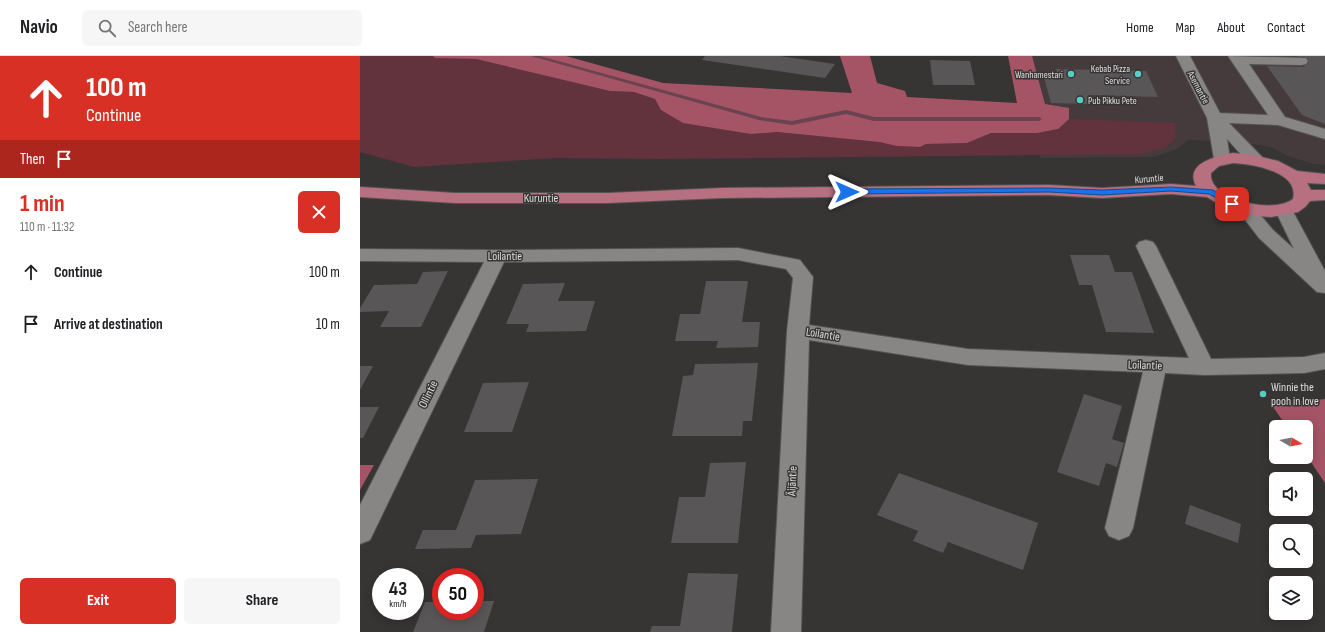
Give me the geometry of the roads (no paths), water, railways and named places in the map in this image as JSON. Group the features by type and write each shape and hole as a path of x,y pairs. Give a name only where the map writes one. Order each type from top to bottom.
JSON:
{"main road":[{"path":"1240,158 1258,161 1282,170 1299,182 1303,196 1300,202 1293,207 1284,210 1259,211 1245,208 1232,204 1211,192 1205,185 1202,178 1202,172 1206,166 1222,159 1240,158"},
{"name":"Kuruntie","path":"1049,190 1099,182 1165,177 1202,172"},
{"path":"1292,176 1325,179"},
{"name":"Kuruntie","path":"360,192 455,198 608,198 722,192 1049,190 1102,193 1171,189 1211,192"},
{"path":"1303,196 1325,195"}],"street":[{"name":"Asemantie","path":"1183,56 1215,118 1222,159"},
{"path":"1237,58 1279,120"},
{"path":"1237,58 1301,61"},
{"name":"Asemantie","path":"1215,118 1258,161"},
{"path":"1215,118 1279,120 1325,134"},
{"path":"1245,208 1266,234 1324,288"},
{"path":"1284,210 1324,288"},
{"path":"1146,246 1204,367"},
{"name":"Loilantie","path":"360,255 497,256 738,254 793,264 803,277 798,331 968,357 1204,367 1304,365 1325,361"},
{"name":"Ollintie","path":"360,532 497,256"},
{"name":"Äijäntie","path":"786,632 798,331"},
{"path":"1119,528 1156,365"}],"waterway":[{"path":"534,56 761,119 792,123 846,112 874,119 1039,119"}],"place":[{"name":"Wanhamestari","path":"1071,74"},
{"name":"Kebab Pizza Service","path":"1138,74"},
{"name":"Pub Pikku Pete","path":"1080,100"},
{"name":"Winnie the pooh in love","path":"1263,394"}]}
